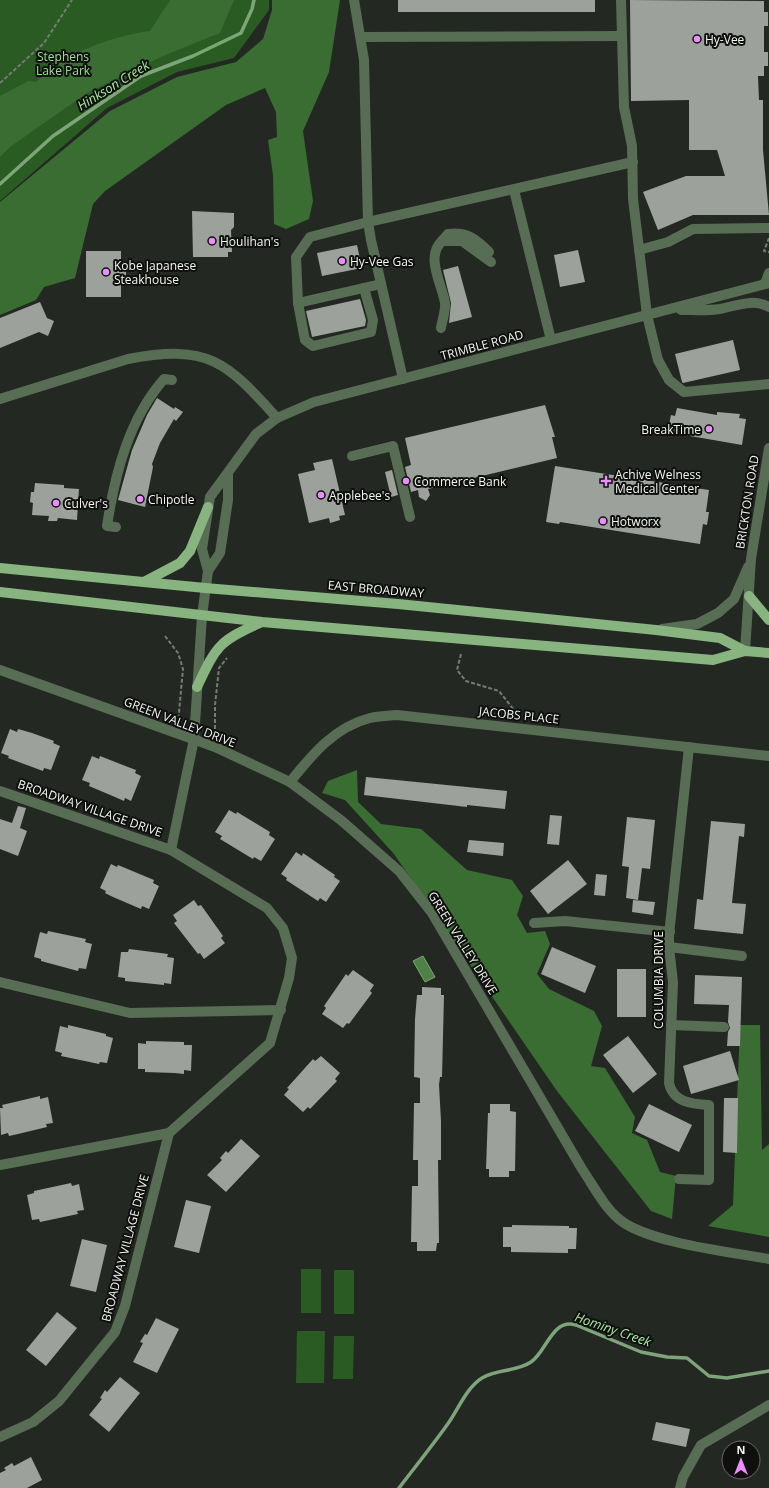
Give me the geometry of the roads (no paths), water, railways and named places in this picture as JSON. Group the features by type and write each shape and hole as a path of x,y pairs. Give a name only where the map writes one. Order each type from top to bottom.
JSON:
{"main road":[{"path":"144,582 180,562 190,550 208,507"},
{"name":"EAST BROADWAY","path":"0,568 205,588 398,604 656,630 720,638 745,651"},
{"name":"EAST BROADWAY","path":"0,592 262,622 713,660 745,651 769,653"},
{"path":"749,596 769,620"},
{"path":"197,687 214,653 225,641 262,622"}],"street":[{"path":"354,0 354,8 361,37 364,60 368,222 402,379"},
{"path":"621,0 624,107 632,146 633,199 647,315 658,360 669,380 684,392 769,384"},
{"path":"361,37 622,36"},
{"path":"364,288 373,320 371,332 312,346 305,340 298,303 296,257 310,237 368,222 633,162"},
{"path":"514,190 551,340"},
{"path":"639,250 668,242 693,229 769,228"},
{"path":"441,328 445,305 435,264 434,254 437,246 442,241 462,241 490,257"},
{"path":"767,284 769,273"},
{"path":"298,303 382,284"},
{"name":"TRIMBLE ROAD","path":"208,571 202,549 210,497 256,434 277,418 314,402 767,284"},
{"path":"671,309 719,309 748,302 762,302 769,307"},
{"path":"0,399 128,359 149,355 178,353 197,355 228,368 246,383 277,418"},
{"path":"116,527 107,526 112,493 122,457 133,428 151,394 164,379 172,380"},
{"path":"352,456 393,446 410,517"},
{"name":"BRICKTON ROAD","path":"745,651 751,559 765,493 769,448"},
{"name":"TRIMBLE ROAD","path":"202,616 208,571 220,553 228,500 228,474"},
{"name":"BRICKTON ROAD","path":"656,630 697,624 718,613 734,599 751,559"},
{"name":"BROADWAY VILLAGE DRIVE","path":"171,850 194,739 202,616"},
{"name":"GREEN VALLEY DRIVE","path":"0,670 194,739 290,782 347,826 399,871 432,913 582,1169 598,1193 620,1220 641,1232 680,1243 769,1259"},
{"name":"JACOBS PLACE","path":"290,782 311,755 330,738 349,726 370,718 397,715 512,726 689,748 769,756"},
{"name":"COLUMBIA DRIVE","path":"679,1179 709,1180 709,1105 687,1102 677,1098 671,1090 669,1083 673,982 669,947 689,748"},
{"name":"BROADWAY VILLAGE DRIVE","path":"0,791 171,850 267,908 283,928 292,958 281,1010 270,1043 250,1063 170,1133 125,1306 115,1332 59,1401 33,1422 0,1437"},
{"path":"534,923 565,921 670,932"},
{"path":"669,947 742,956"},
{"path":"0,982 130,1013 281,1010"},
{"path":"671,1025 724,1027"},
{"path":"0,1165 170,1133"},
{"path":"680,1488 683,1477 701,1445 769,1405"}],"waterway":[{"name":"Hinkson Creek","path":"0,184 53,136 141,76 193,56 241,33 252,9 254,0"},
{"name":"Hominy Creek","path":"399,1488 451,1419 471,1387 476,1382 488,1375 519,1367 531,1362 537,1357 550,1337 561,1326 568,1324 576,1325 641,1352 667,1357 687,1358 709,1376 727,1378 769,1371"}],"place":[{"name":"Hy-Vee","path":"697,39"},
{"name":"Houlihan's","path":"212,241"},
{"name":"Hy-Vee Gas","path":"342,261"},
{"name":"Kobe Japanese Steakhouse","path":"106,272"},
{"name":"BreakTime","path":"709,429"},
{"name":"Commerce Bank","path":"406,481"},
{"name":"Achive Welness Medical Center","path":"606,481"},
{"name":"Applebee's","path":"321,495"},
{"name":"Chipotle","path":"140,499"},
{"name":"Culver's","path":"56,503"},
{"name":"Hotworx","path":"603,521"}],"park label":[{"name":"Stephens Lake Park","path":"63,63"}]}
